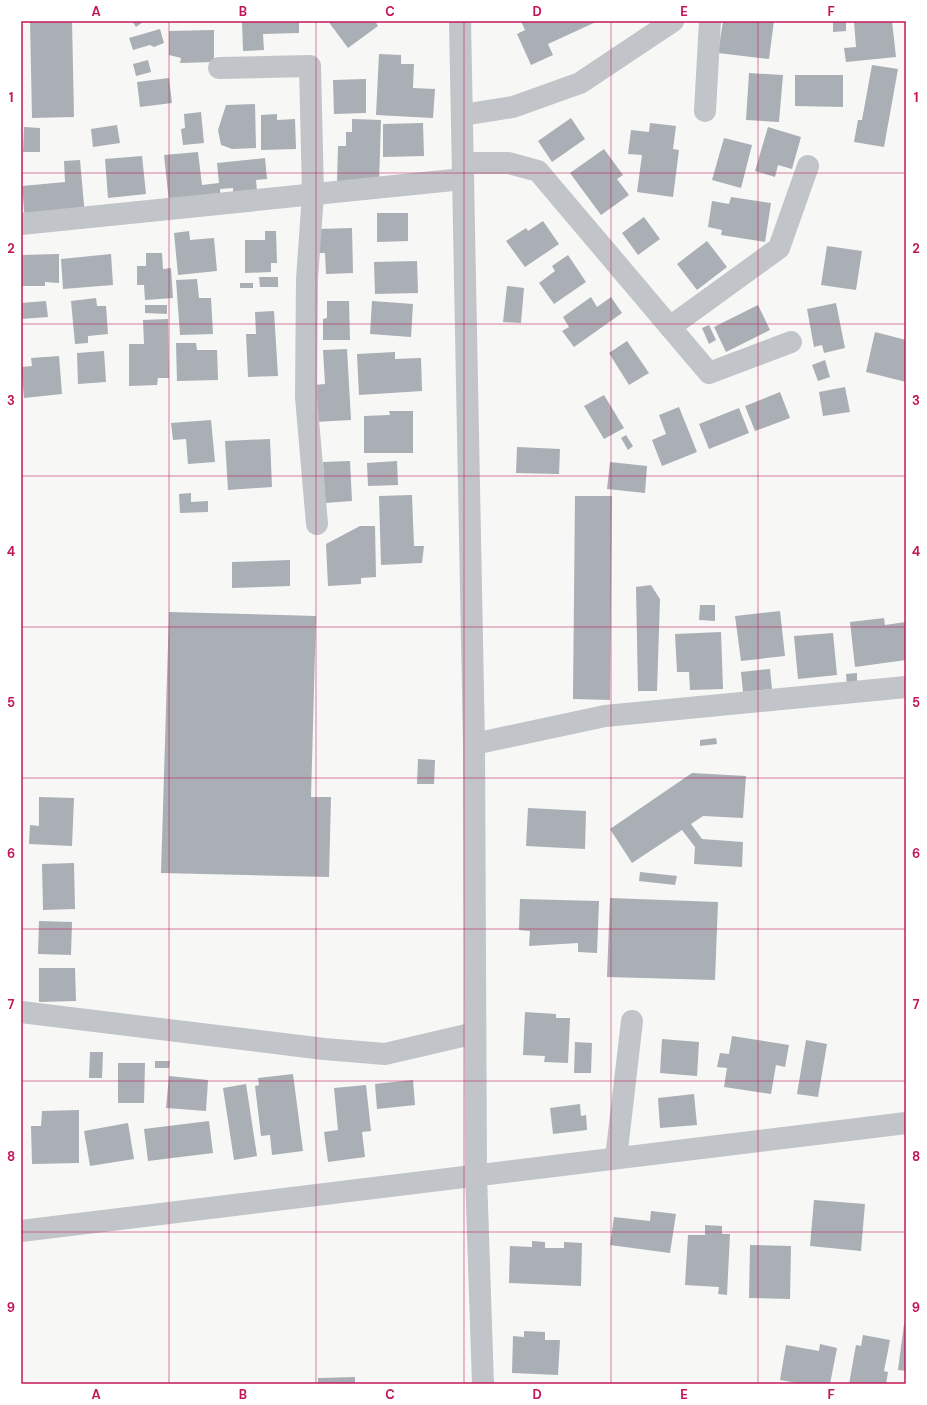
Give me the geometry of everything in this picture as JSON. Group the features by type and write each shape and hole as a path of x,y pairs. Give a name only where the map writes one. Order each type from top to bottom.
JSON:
{"street":[{"path":"460,21 474,744 476,1175 483,1384"},
{"path":"463,115 513,107 580,83 673,21"},
{"path":"705,111 710,21"},
{"path":"219,68 310,66 313,194 307,279 306,398 317,524"},
{"path":"21,224 313,194 462,171 509,162 538,171 709,374 791,342"},
{"path":"670,327 780,248 808,166"},
{"path":"474,744 605,716 906,686"},
{"path":"21,1012 324,1049 385,1054 475,1033"},
{"path":"616,1158 632,1021"},
{"path":"21,1231 906,1123"}],"building":[{"path":"30,21 72,21 74,117 32,118"},
{"path":"132,21 144,21 136,27"},
{"path":"242,21 299,21 299,33 263,34 264,50 243,51"},
{"path":"328,21 375,21 378,26 348,48"},
{"path":"521,21 598,21 548,44 553,55 531,65 517,34 525,30"},
{"path":"723,21 774,21 769,59 718,53"},
{"path":"833,21 846,21 846,31 833,32"},
{"path":"854,21 892,21 896,57 846,62 844,48 856,47"},
{"path":"160,29 164,43 154,47 150,45 133,50 129,38"},
{"path":"214,30 214,62 180,63 181,58 169,55 169,31"},
{"path":"379,54 401,55 401,64 414,64 413,88 435,89 433,118 376,115"},
{"path":"148,60 151,72 136,76 133,64"},
{"path":"872,65 898,69 884,147 854,142 858,120 862,120"},
{"path":"749,73 783,75 779,122 746,120"},
{"path":"795,75 843,75 843,107 795,106"},
{"path":"169,78 172,103 140,107 137,82"},
{"path":"366,79 366,113 334,114 333,80"},
{"path":"255,104 256,148 232,149 221,145 218,130 226,105"},
{"path":"201,112 204,143 183,145 181,129 185,128 184,114"},
{"path":"277,114 277,120 295,119 296,149 261,150 261,115"},
{"path":"571,118 585,139 552,162 538,141"},
{"path":"352,119 381,120 379,183 337,182 338,146 346,146 346,132 352,132"},
{"path":"423,123 424,156 383,157 383,124"},
{"path":"650,123 676,126 673,149 679,150 673,197 637,192 642,155 628,154 631,130 649,132"},
{"path":"117,125 120,143 93,147 91,129"},
{"path":"24,127 40,128 40,152 23,152"},
{"path":"768,127 801,137 792,169 778,165 775,177 755,171"},
{"path":"724,138 752,145 741,188 712,180"},
{"path":"604,149 623,175 617,179 629,195 601,215 570,173"},
{"path":"198,152 202,185 219,183 217,163 265,158 267,179 256,180 257,191 233,194 233,188 220,189 221,202 169,202 164,155"},
{"path":"142,156 146,194 108,198 105,159"},
{"path":"80,160 85,216 25,221 22,186 65,182 64,161"},
{"path":"731,197 771,203 765,242 721,235 722,230 708,227 712,201 729,204"},
{"path":"377,213 408,213 408,241 377,242"},
{"path":"644,217 660,239 638,255 622,233"},
{"path":"543,221 559,244 525,267 506,241 526,228 528,231"},
{"path":"352,228 353,273 326,274 325,253 319,253 318,229"},
{"path":"189,231 190,240 214,238 217,271 178,275 174,233"},
{"path":"265,231 276,231 277,263 271,263 271,272 245,273 245,240 265,240"},
{"path":"707,241 727,267 697,290 677,264"},
{"path":"827,246 862,251 856,290 821,285"},
{"path":"146,253 162,253 163,269 171,268 173,298 145,300 144,285 137,285 137,266 146,266"},
{"path":"59,254 59,283 45,282 45,286 21,286 21,255"},
{"path":"111,254 113,285 63,289 61,259"},
{"path":"568,255 586,282 554,304 539,283 555,271 552,266"},
{"path":"417,261 418,293 375,294 374,262"},
{"path":"259,277 278,277 278,287 260,287"},
{"path":"197,279 199,298 211,298 213,334 180,335 176,280"},
{"path":"240,283 253,283 253,288 240,288"},
{"path":"507,286 524,288 521,323 503,322"},
{"path":"591,297 597,307 611,297 622,313 574,347 562,331 569,327 563,317"},
{"path":"96,298 97,306 106,306 108,334 88,336 88,343 75,344 71,301"},
{"path":"46,301 48,317 21,319 21,303"},
{"path":"327,301 349,301 350,340 323,340 323,319 327,318"},
{"path":"372,301 413,304 411,337 370,334"},
{"path":"836,303 845,348 824,353 822,345 814,347 807,309"},
{"path":"145,305 167,305 167,314 145,313"},
{"path":"758,305 770,330 726,352 714,327"},
{"path":"274,311 278,376 248,377 246,334 256,334 255,312"},
{"path":"168,319 169,378 158,378 157,385 129,386 129,344 144,344 143,320"},
{"path":"709,325 716,340 709,344 702,328"},
{"path":"875,332 906,340 906,382 866,372"},
{"path":"627,341 649,373 629,385 609,353"},
{"path":"176,343 196,343 197,350 217,350 218,380 177,381"},
{"path":"347,349 351,420 315,422 314,385 325,384 323,350"},
{"path":"104,351 106,382 78,384 77,353"},
{"path":"395,352 395,359 421,358 422,391 359,395 357,354"},
{"path":"59,356 62,394 24,398 21,367 32,366 31,358"},
{"path":"825,360 830,377 818,381 812,365"},
{"path":"845,387 850,412 823,416 819,392"},
{"path":"780,392 790,418 755,431 745,406"},
{"path":"604,395 624,428 604,439 584,406"},
{"path":"679,407 697,452 662,466 652,440 666,434 659,415"},
{"path":"739,408 749,433 709,449 699,424"},
{"path":"389,411 413,411 413,453 364,453 364,416 390,415"},
{"path":"211,420 215,462 188,464 186,439 173,440 171,423"},
{"path":"626,435 633,446 628,450 621,438"},
{"path":"270,439 272,487 228,490 225,441"},
{"path":"517,447 560,449 559,474 516,473"},
{"path":"350,461 352,501 325,503 323,462"},
{"path":"397,461 398,485 368,486 367,463"},
{"path":"610,462 647,466 645,493 607,489"},
{"path":"191,493 191,502 208,501 208,512 180,513 179,494"},
{"path":"412,495 414,546 424,546 422,563 381,565 379,496"},
{"path":"575,496 612,496 610,700 573,699"},
{"path":"360,526 375,526 376,577 361,578 361,584 328,586 326,544"},
{"path":"290,560 290,586 232,588 232,562"},
{"path":"651,585 660,599 657,691 638,691 636,587"},
{"path":"700,605 715,605 715,621 699,620"},
{"path":"780,611 785,656 741,661 735,616"},
{"path":"169,612 316,616 311,797 331,797 329,877 161,873"},
{"path":"884,618 885,625 906,622 906,660 855,667 850,622"},
{"path":"721,632 723,689 690,690 689,672 677,672 675,634"},
{"path":"833,633 837,675 798,679 794,636"},
{"path":"770,669 772,689 743,692 741,672"},
{"path":"857,673 857,685 847,686 846,674"},
{"path":"716,738 717,744 700,746 700,740"},
{"path":"418,759 435,760 434,784 417,784"},
{"path":"692,773 746,776 743,818 703,816 691,824 702,839 743,842 742,867 694,864 695,847 682,830 632,863 610,829"},
{"path":"39,797 74,798 72,846 29,844 30,825 39,826"},
{"path":"528,808 586,811 585,849 526,846"},
{"path":"74,863 75,909 43,910 42,864"},
{"path":"640,872 677,876 675,885 639,881"},
{"path":"610,898 718,902 715,980 607,977"},
{"path":"520,899 599,901 597,953 578,952 578,943 529,946 530,931 519,930"},
{"path":"39,921 72,922 71,955 38,954"},
{"path":"39,968 75,968 76,1001 39,1002"},
{"path":"525,1012 556,1014 556,1018 570,1018 568,1063 544,1062 545,1056 523,1055"},
{"path":"732,1036 789,1045 785,1067 776,1065 771,1094 724,1087 727,1068 717,1067 720,1053 729,1054"},
{"path":"662,1039 699,1042 697,1076 660,1073"},
{"path":"806,1040 827,1044 818,1097 797,1094"},
{"path":"575,1042 592,1043 591,1073 574,1073"},
{"path":"90,1052 103,1052 102,1078 89,1078"},
{"path":"155,1061 170,1061 169,1068 155,1068"},
{"path":"118,1063 145,1063 144,1103 118,1103"},
{"path":"293,1074 303,1151 272,1155 270,1135 261,1136 255,1086 259,1085 258,1078"},
{"path":"169,1076 208,1080 206,1111 166,1108"},
{"path":"413,1080 415,1105 377,1109 375,1084"},
{"path":"246,1084 257,1156 234,1160 223,1088"},
{"path":"366,1085 371,1131 362,1132 365,1157 328,1162 324,1132 338,1130 334,1088"},
{"path":"694,1094 697,1125 660,1128 658,1098"},
{"path":"580,1104 581,1116 586,1115 587,1130 553,1134 550,1108"},
{"path":"79,1110 79,1163 32,1164 31,1126 41,1126 42,1111"},
{"path":"209,1121 213,1153 148,1161 144,1129"},
{"path":"128,1123 134,1159 90,1166 84,1131"},
{"path":"814,1200 865,1204 861,1251 810,1246"},
{"path":"651,1211 676,1214 670,1253 610,1245 614,1217 650,1221"},
{"path":"705,1225 722,1226 722,1234 730,1234 727,1295 718,1294 719,1287 685,1285 688,1235 705,1235"},
{"path":"532,1241 545,1242 545,1248 564,1248 564,1242 582,1243 581,1286 509,1283 510,1246 532,1247"},
{"path":"750,1245 791,1246 790,1299 749,1298"},
{"path":"904,1324 906,1325 906,1371 898,1370"},
{"path":"524,1331 545,1332 545,1340 560,1340 558,1375 512,1373 513,1336 524,1337"},
{"path":"863,1335 890,1340 884,1371 888,1372 886,1384 849,1384 856,1345 861,1346"},
{"path":"820,1344 837,1348 830,1384 803,1384 780,1380 786,1345 819,1351"},
{"path":"355,1377 355,1384 318,1384 318,1378"}]}
